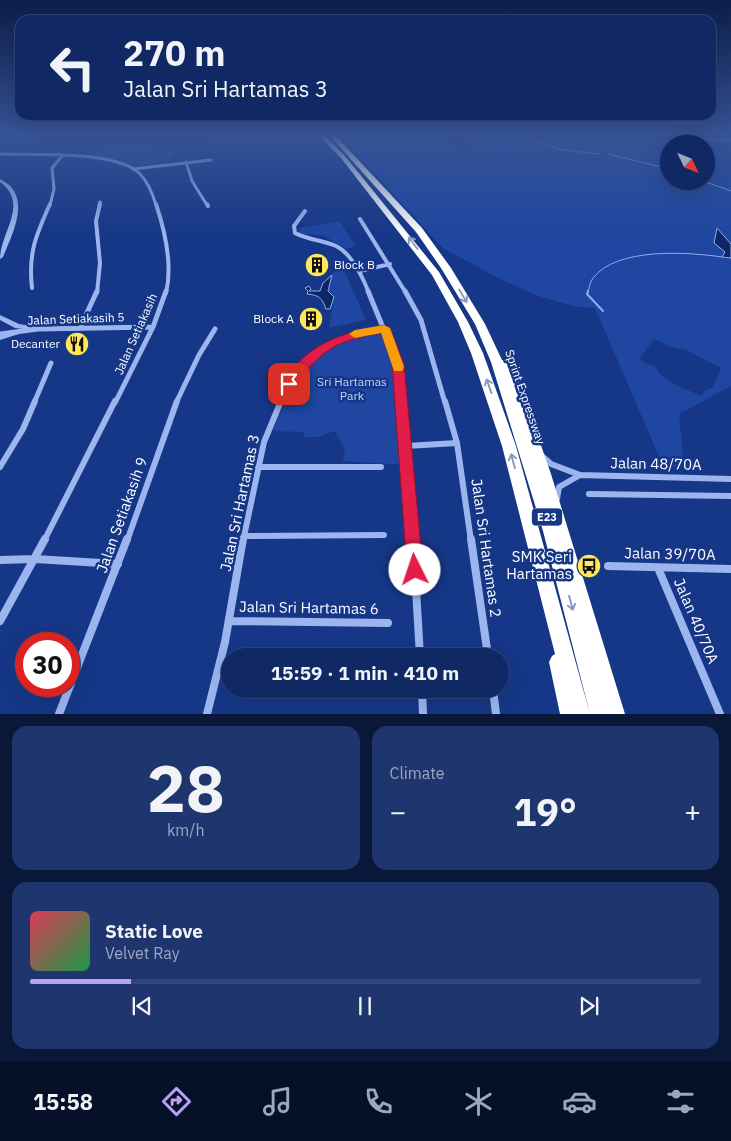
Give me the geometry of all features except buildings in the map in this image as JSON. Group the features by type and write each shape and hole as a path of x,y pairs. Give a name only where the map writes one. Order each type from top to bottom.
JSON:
{"highway":[{"name":"E23","path":"352,168 436,274 464,322 477,352 521,490 580,714"},
{"name":"Sprint Expressway","path":"363,168 419,230 446,268 480,324 497,362 548,522 600,714"},
{"path":"480,324 492,337 512,380 534,443 615,714"},
{"path":"521,490 570,714"}],"street":[{"path":"32,288 30,271 35,238 56,190 52,168"},
{"path":"133,169 138,168"},
{"path":"188,168 192,181 208,206"},
{"name":"Jalan Setiakasih","path":"0,621 35,558 153,327 165,295 169,273 156,201 146,182 133,169"},
{"path":"0,180 6,183 14,193 16,205 13,223 0,256"},
{"path":"80,328 99,288 100,263 96,221 100,202"},
{"path":"304,212 294,226 296,235 337,246 360,271 398,364 406,446 419,648"},
{"name":"Jalan Sri Hartamas 2","path":"360,219 390,264 421,320 457,443 487,648"},
{"path":"360,271 390,264"},
{"path":"0,317 17,326 38,329"},
{"name":"Jalan Setiakasih 5","path":"16,332 38,329 153,327"},
{"name":"Jalan Sri Hartamas 3","path":"207,714 230,621 258,467 274,411 289,384 307,360 333,341 354,334 384,328"},
{"name":"Jalan Setiakasih 9","path":"59,714 118,564 172,411 197,355 215,329"},
{"path":"0,335 16,332"},
{"path":"0,467 23,430 51,363"},
{"path":"406,446 457,443"},
{"name":"Jalan 48/70A","path":"534,443 540,454 551,464 580,475 731,479"},
{"path":"258,467 381,468"},
{"path":"558,519 558,487 580,475"},
{"path":"589,494 731,496"},
{"path":"245,536 384,535"},
{"path":"0,560 35,558 118,564"},
{"name":"Jalan 39/70A","path":"608,566 731,569"},
{"name":"Jalan 40/70A","path":"658,568 720,714"},
{"name":"Jalan Sri Hartamas 6","path":"230,621 388,623"},
{"path":"422,698 423,714"},
{"path":"494,698 496,714"}],"green space":[{"path":"370,168 660,168 660,190 715,190 715,168 731,168 731,386 679,414 684,467 664,468 595,308 577,307 541,297 500,279 443,248","holes":["654,339 671,347 686,350 721,368 712,388 705,390 701,396 668,381 658,372 655,366 644,363 640,358"]},
{"path":"340,221 355,246 347,249 324,236 299,233 300,228"},
{"path":"336,267 344,270 366,320 329,328 334,297 328,291"},
{"name":"Sri Hartamas Park","path":"384,331 397,364 405,465 343,461 345,450 335,431 318,437 304,437 304,432 273,431 282,408 296,384 312,363 332,347 344,341"}],"shaded area":[{"path":"717,228 731,244 731,258 722,257 725,252 714,243"},
{"path":"332,275 328,291 334,297 330,309 326,309 320,298 307,294 308,291 305,288 309,286 311,289 309,291 320,291 323,283"}],"waterway":[{"path":"715,185 731,191"},
{"path":"588,293 593,278 604,268 635,256 673,253 722,257"},
{"path":"588,291 587,294 603,311"}],"slow traffic":[{"path":"355,334 384,328 398,367"}],"place":[{"name":"Block B","path":"317,265"},
{"name":"Block A","path":"311,319"},
{"name":"Decanter","path":"77,344"},
{"name":"SMK Seri Hartamas","path":"589,566"}],"route":[{"path":"289,384 307,360 333,341 354,334 384,328 398,364 415,570"}]}
